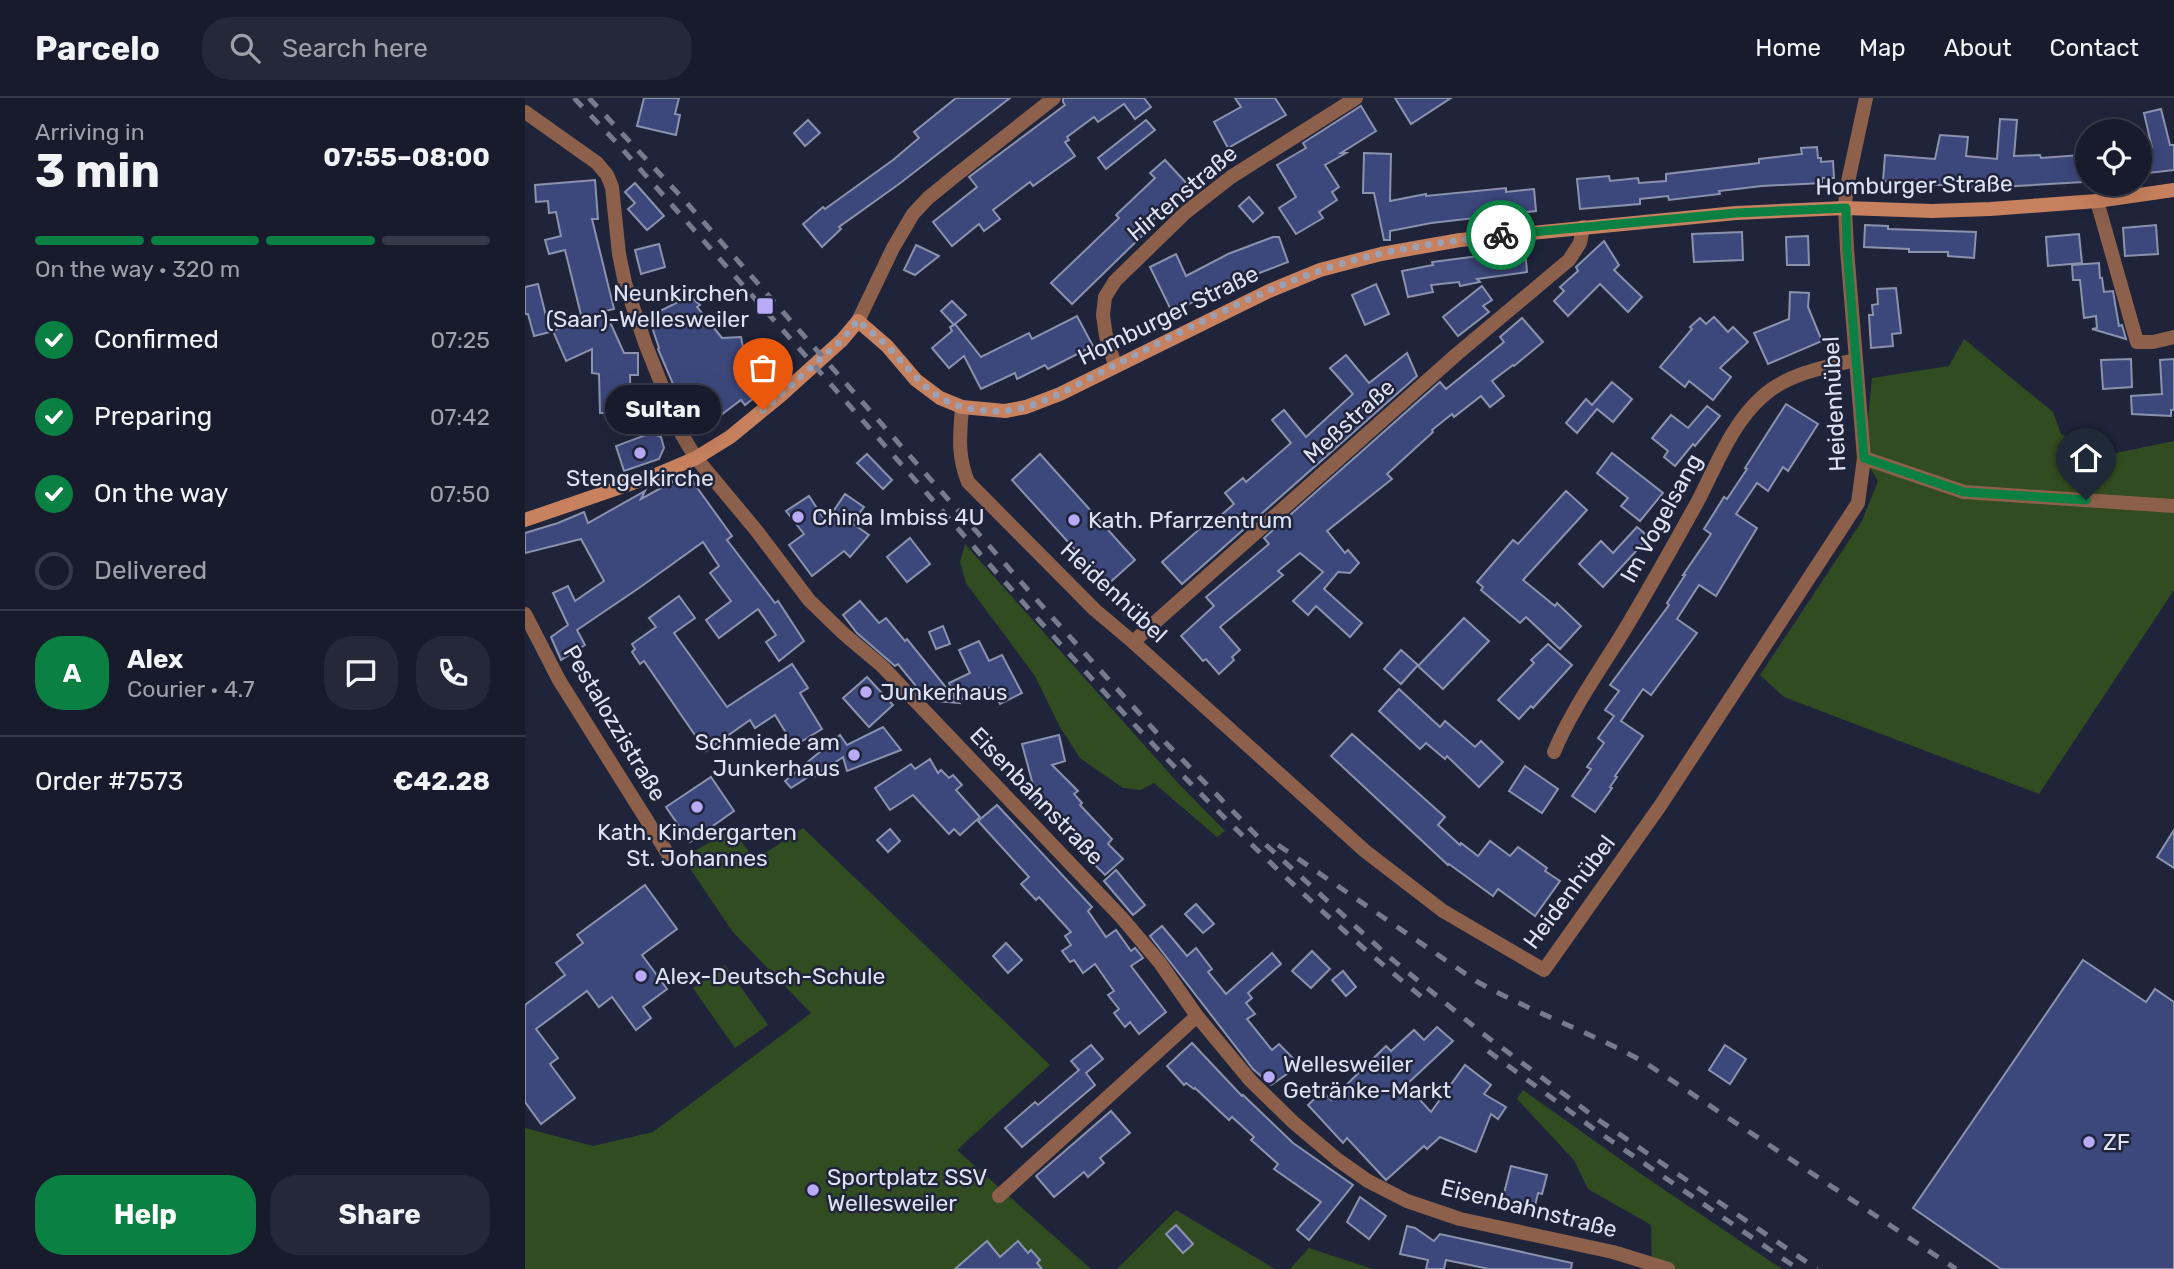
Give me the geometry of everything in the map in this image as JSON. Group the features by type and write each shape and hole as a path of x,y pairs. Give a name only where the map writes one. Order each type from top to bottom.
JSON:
{"main road":[{"name":"Homburger Straße","path":"858,320 887,346 916,380 940,398 962,407 1005,411 1026,407 1060,394 1269,291 1320,270 1381,254 1460,240 1736,213 1846,208 1967,210 2097,201 2174,190"},
{"path":"525,520 656,475 696,458 730,437 780,396 842,340 858,320"}],"street":[{"path":"858,320 913,214 928,198 1055,98"},
{"name":"Hirtenstraße","path":"1115,365 1103,315 1105,298 1115,281 1185,213 1230,177 1356,98"},
{"name":"Heidenhübel","path":"962,407 959,447 968,482 1094,610 1365,851 1443,911 1544,970 1660,806 1858,503 1864,458 1847,250 1846,191 1865,98"},
{"name":"Eisenbahnstraße","path":"525,113 597,163 607,175 612,187 625,283 671,411 696,458 756,530 809,600 882,666 1122,918 1250,1080 1293,1122 1338,1160 1368,1181 1407,1201 1460,1219 1613,1252 1668,1269"},
{"path":"2097,201 2137,342 2153,342 2174,337"},
{"name":"Meßstraße","path":"1133,642 1457,354 1569,260 1580,243 1583,227"},
{"name":"Im Vogelsang","path":"1554,752 1577,704 1631,619 1749,409 1765,394 1797,376 1856,360"},
{"path":"1864,458 1964,492 2174,506"},
{"name":"Pestalozzistraße","path":"525,614 559,680 668,854"},
{"path":"999,1196 1197,1016"}],"green space":[{"path":"1964,339 2053,412 2061,434 2106,455 2174,441 2174,590 2039,794 1784,697 1760,675 1862,521 1878,481 1864,458 1872,378 1949,366"},
{"path":"965,544 1178,783 1225,831 1217,837 1154,783 1141,790 1123,788 1080,758 1060,727 1035,676 966,583 960,562"},
{"path":"803,828 1050,1065 957,1150 1091,1269 525,1269 525,1128 593,1146 653,1132 811,1013 732,931 683,858 732,829 755,860"},
{"path":"725,965 768,1025 735,1048 693,988"},
{"path":"1523,1090 1782,1269 1652,1269 1651,1225 1588,1189 1574,1160 1517,1099"},
{"path":"1176,1210 1275,1269 1117,1269"},
{"path":"1309,1248 1373,1269 1290,1269"}],"building":[{"path":"644,98 679,98 675,114 680,115 676,135 637,126"},
{"path":"956,98 1010,98 839,227 841,229 822,247 803,224 823,207 825,209 893,160 919,138 914,132"},
{"path":"1063,98 1144,98 1151,107 1135,119 1124,104 1098,122 1094,117 1067,137 1069,140 1065,142 1075,156 1033,186 1030,182 993,210 1000,219 984,231 979,224 952,246 933,222 977,187 969,177 1065,105"},
{"path":"1235,98 1275,98 1286,115 1228,148 1214,122 1241,107"},
{"path":"1395,98 1451,98 1411,124"},
{"path":"1361,106 1376,131 1325,165 1339,187 1332,192 1337,200 1319,212 1323,218 1296,234 1279,208 1296,197 1277,165 1306,148 1303,143"},
{"path":"2161,109 2170,145 2174,145 2174,170 2152,173 2152,119 2145,119 2144,113"},
{"path":"2000,119 2017,120 2014,156 2040,155 2041,158 2075,155 2075,182 1981,188 1883,181 1885,155 1935,159 1940,135 1968,137 1966,156 1997,159"},
{"path":"808,120 820,133 805,146 794,133"},
{"path":"1146,120 1155,130 1106,169 1098,158"},
{"path":"1817,147 1821,162 1833,161 1834,178 1822,178 1822,183 1762,186 1669,200 1668,196 1640,199 1640,204 1580,209 1577,179 1609,176 1610,181 1638,178 1639,183 1666,181 1666,174 1759,163 1759,159 1802,154 1801,148"},
{"path":"1364,153 1391,154 1390,201 1426,194 1506,188 1506,192 1534,189 1536,211 1431,223 1390,231 1390,240 1384,240 1374,193 1363,193"},
{"path":"1165,160 1189,186 1144,228 1147,231 1072,304 1051,283 1119,218 1116,215 1155,178 1150,173"},
{"path":"595,180 598,219 592,219 614,309 605,311 624,353 638,353 638,375 630,375 631,413 600,413 599,374 592,373 592,349 566,361 553,331 582,319 565,250 549,254 545,240 561,236 556,212 549,213 548,201 536,202 535,185"},
{"path":"635,183 664,216 647,230 628,209 635,203 625,192"},
{"path":"1249,197 1263,213 1253,222 1239,206"},
{"path":"1865,225 1888,226 1888,229 1976,232 1974,258 1948,256 1948,252 1909,252 1909,249 1864,247"},
{"path":"2156,225 2158,254 2125,256 2123,228"},
{"path":"1742,232 1743,260 1694,262 1692,234"},
{"path":"2079,234 2082,263 2048,266 2046,237"},
{"path":"1808,236 1809,265 1787,265 1786,237"},
{"path":"1279,237 1288,262 1231,284 1230,280 1206,296 1172,312 1150,267 1176,254 1186,276 1228,254"},
{"path":"1604,241 1619,265 1614,270 1642,297 1628,312 1600,284 1568,316 1554,301 1564,291 1560,287 1578,271 1576,267"},
{"path":"659,244 665,267 641,274 635,250"},
{"path":"916,245 939,256 915,275 904,270"},
{"path":"1525,250 1527,272 1477,279 1480,282 1460,286 1459,282 1431,285 1433,292 1408,297 1402,271 1433,265 1432,262"},
{"path":"2099,263 2104,292 2113,291 2119,326 2122,325 2126,339 2092,329 2097,328 2096,316 2084,318 2080,280 2073,280 2072,265"},
{"path":"538,284 550,332 534,336 528,314 525,314 525,287"},
{"path":"1376,284 1389,314 1365,325 1352,295"},
{"path":"1482,286 1492,300 1483,306 1489,312 1458,336 1443,317"},
{"path":"1896,288 1901,333 1892,334 1893,346 1871,348 1869,315 1873,315 1872,305 1878,304 1877,289"},
{"path":"1790,292 1809,293 1808,307 1822,341 1768,364 1754,333 1789,319"},
{"path":"690,296 700,305 697,307 722,338 741,337 746,362 743,364 764,390 745,405 741,400 701,430 692,417 710,410 687,411 682,405 658,349 651,324 654,323 652,315"},
{"path":"952,301 966,315 955,324 981,357 1029,333 1032,339 1077,316 1093,346 1048,369 1045,365 1017,379 1015,373 981,389 964,356 949,368 932,348 952,331 950,327 954,325 941,311"},
{"path":"1714,317 1728,332 1733,327 1748,342 1720,368 1731,377 1713,400 1689,381 1685,387 1660,367 1692,329 1690,327 1700,318 1706,324"},
{"path":"1522,318 1543,342 1492,381 1504,396 1490,407 1481,396 1454,417 1452,414 1387,474 1392,479 1327,531 1345,553 1348,550 1359,563 1350,573 1338,572 1324,589 1362,623 1350,637 1316,606 1308,615 1293,601 1323,572 1300,553 1278,571 1283,575 1220,627 1240,650 1232,657 1234,660 1219,674 1206,659 1203,661 1181,636 1214,606 1206,597 1269,544 1264,538 1440,382 1446,389 1504,342 1500,337"},
{"path":"1407,353 1417,376 1182,584 1162,562 1211,519 1213,522 1234,504 1225,493 1243,478 1246,482 1291,443 1272,420 1284,410 1306,437 1353,394 1330,368 1346,355 1369,383"},
{"path":"2131,359 2132,387 2103,389 2101,360"},
{"path":"2174,359 2174,410 2171,410 2171,416 2132,414 2131,396 2162,394 2160,360"},
{"path":"1612,382 1632,399 1613,422 1597,409 1577,433 1566,423 1586,399 1592,405"},
{"path":"1786,404 1818,424 1788,471 1783,467 1768,491 1757,483 1736,514 1757,528 1716,596 1699,585 1677,619 1697,633 1651,695 1643,689 1621,721 1643,736 1615,776 1617,777 1610,787 1612,788 1595,812 1572,796 1591,769 1587,767 1604,743 1598,738 1614,716 1605,710 1619,691 1610,685 1669,605 1667,603 1683,575 1711,534 1704,529 1724,497 1727,499 1747,469 1745,468"},
{"path":"1707,406 1720,416 1675,466 1664,457 1668,451 1652,438 1671,415 1688,428"},
{"name":"Stengelkirche","path":"651,433 661,437 664,448 659,459 624,471 616,446"},
{"path":"1612,453 1663,493 1640,521 1621,506 1628,498 1597,473"},
{"path":"867,454 892,480 883,489 857,463"},
{"name":"Kath. Pfarrzentrum","path":"1040,454 1135,560 1107,585 1012,480"},
{"path":"690,472 693,482 732,536 727,540 775,603 778,601 804,641 779,661 766,642 776,635 758,609 719,638 706,620 731,601 710,573 719,566 703,542 577,630 585,645 561,660 551,637 568,625 553,593 568,586 575,601 604,581 581,539 525,553 525,533 584,512 588,523 645,491 641,499"},
{"path":"1566,491 1587,510 1523,580 1555,606 1557,603 1581,626 1560,649 1526,617 1520,623 1481,590 1483,587 1477,582 1513,540 1518,544"},
{"path":"845,494 864,507 852,523 869,535 850,557 844,551 812,576 789,545 804,534 786,511 809,496 826,522"},
{"path":"1637,527 1649,537 1603,587 1579,564 1601,541 1613,553"},
{"path":"910,538 930,564 907,582 887,557"},
{"path":"679,596 695,618 674,633 727,707 792,664 808,688 800,693 822,729 794,746 775,715 755,728 750,720 706,751 644,661 640,664 632,652 635,649 632,644 656,627 649,618"},
{"path":"860,601 879,623 886,618 905,641 907,639 956,700 949,683 970,673 959,650 979,641 989,661 1002,655 1022,693 1000,704 991,687 957,701 959,703 937,701 924,696 898,664 895,666 857,633 843,615"},
{"path":"1464,618 1489,641 1443,689 1418,666"},
{"path":"943,626 950,644 936,649 929,632"},
{"path":"1548,644 1572,665 1533,708 1531,706 1519,719 1498,700 1534,663 1531,660"},
{"path":"1401,650 1418,665 1401,684 1384,669"},
{"name":"Junkerhaus","path":"867,677 893,705 869,727 843,698"},
{"path":"1399,689 1440,727 1445,721 1475,747 1481,741 1503,762 1479,787 1447,756 1445,759 1426,743 1420,749 1379,711"},
{"path":"883,727 901,750 847,771 843,757 814,777 813,774 791,788 785,781 840,735 847,745"},
{"path":"1352,734 1445,817 1438,825 1460,845 1461,843 1478,856 1490,841 1510,856 1518,847 1547,868 1545,871 1560,881 1535,916 1498,889 1493,896 1448,865 1331,756"},
{"path":"1059,735 1065,761 1052,765 1078,791 1074,794 1082,803 1080,805 1112,839 1108,844 1123,859 1105,875 1077,847 1083,841 1041,798 1033,800 1029,786 1033,785 1022,744"},
{"path":"930,759 938,773 941,770 949,778 953,775 962,785 956,790 980,817 960,835 954,829 949,834 913,795 890,810 875,788 911,764 915,769"},
{"path":"1525,766 1558,789 1542,813 1509,791"},
{"path":"711,777 734,811 690,842 666,807"},
{"path":"997,805 1092,907 1088,911 1106,937 1116,930 1131,951 1135,948 1143,958 1131,966 1166,1012 1139,1034 1130,1022 1125,1027 1114,1013 1119,1009 1108,995 1114,991 1095,964 1083,973 1074,960 1070,962 1062,951 1071,945 1065,936 1071,932 1039,897 1036,900 1021,884 1029,877 978,821"},
{"path":"890,829 900,841 888,852 877,840"},
{"path":"2174,830 2174,868 2157,857"},
{"path":"1116,870 1145,905 1133,915 1104,881"},
{"path":"645,885 677,929 642,955 667,989 643,1007 651,1018 636,1030 612,997 599,1007 587,991 536,1029 558,1058 550,1064 575,1098 541,1124 525,1102 525,1005 565,975 556,963 583,943 577,935"},
{"path":"1196,904 1214,924 1203,933 1185,914"},
{"path":"1162,926 1187,956 1196,948 1212,969 1208,972 1226,994 1272,953 1281,964 1248,993 1252,998 1246,1003 1255,1014 1247,1019 1272,1050 1279,1044 1300,1065 1271,1085 1253,1069 1150,936"},
{"path":"1006,943 1022,960 1008,973 993,956"},
{"path":"1312,951 1330,969 1311,988 1292,971"},
{"name":"ZF","path":"2083,960 2146,1002 2155,989 2174,1002 2174,1269 2001,1269 1913,1208"},
{"path":"1343,971 1356,987 1346,996 1332,980"},
{"path":"1437,1027 1453,1041 1406,1085 1431,1112 1465,1065 1491,1085 1484,1094 1506,1107 1498,1119 1491,1114 1476,1152 1440,1137 1427,1149 1424,1146 1386,1180 1347,1138 1343,1143 1308,1105 1323,1091 1331,1100 1386,1046 1391,1051 1414,1030 1424,1040"},
{"path":"1192,1043 1242,1096 1293,1143 1353,1185 1309,1240 1297,1230 1321,1202 1274,1169 1278,1164 1251,1140 1254,1137 1232,1117 1229,1120 1195,1088 1186,1083 1184,1085 1167,1066"},
{"path":"1091,1045 1103,1059 1086,1073 1095,1085 1022,1147 1005,1128 1035,1102 1038,1105 1079,1070 1071,1061"},
{"path":"1725,1045 1746,1059 1730,1084 1709,1070"},
{"path":"1111,1111 1130,1133 1100,1158 1104,1163 1088,1177 1084,1172 1054,1197 1036,1176"},
{"path":"1511,1166 1547,1175 1542,1194 1538,1193 1534,1210 1502,1201"},
{"path":"1360,1197 1386,1216 1369,1239 1347,1222"},
{"path":"1176,1225 1193,1244 1183,1253 1166,1234"},
{"path":"1407,1226 1415,1228 1434,1241 1440,1234 1572,1263 1571,1269 1489,1269 1446,1260 1444,1269 1426,1269 1428,1260 1400,1254"},
{"path":"987,1241 1000,1257 1018,1241 1028,1253 1031,1250 1040,1260 1037,1263 1042,1269 955,1269"}],"railway":[{"path":"574,98 1115,704 1295,886 1423,998"},
{"path":"589,98 687,203 1051,616 1167,744 1265,844 1388,956 1482,1033 1600,1121 1817,1269"},
{"path":"1278,845 1476,981 1644,1062 1956,1269"},
{"path":"1488,1051 1594,1129 1798,1269"}],"way so far":[{"path":"763,410 842,340 858,320 887,346 916,380 940,398 962,407 1005,411 1026,407 1060,394 1269,291 1320,270 1381,254 1501,235"}],"place":[{"name":"Neunkirchen (Saar)-Wellesweiler","path":"765,306"},
{"name":"Sultan","path":"763,410"},
{"name":"Stengelkirche","path":"640,453"},
{"name":"China Imbiss 4U","path":"798,517"},
{"name":"Kath. Pfarrzentrum","path":"1074,520"},
{"name":"Junkerhaus","path":"866,692"},
{"name":"Schmiede am Junkerhaus","path":"854,755"},
{"name":"Kath. Kindergarten St. Johannes","path":"697,807"},
{"name":"Alex-Deutsch-Schule","path":"641,976"},
{"name":"Wellesweiler Getränke-Markt","path":"1269,1077"},
{"name":"ZF","path":"2089,1142"},
{"name":"Sportplatz SSV Wellesweiler","path":"813,1190"}],"route":[{"path":"1501,235 1736,213 1846,208 1864,458 1964,492 2086,500"}]}
